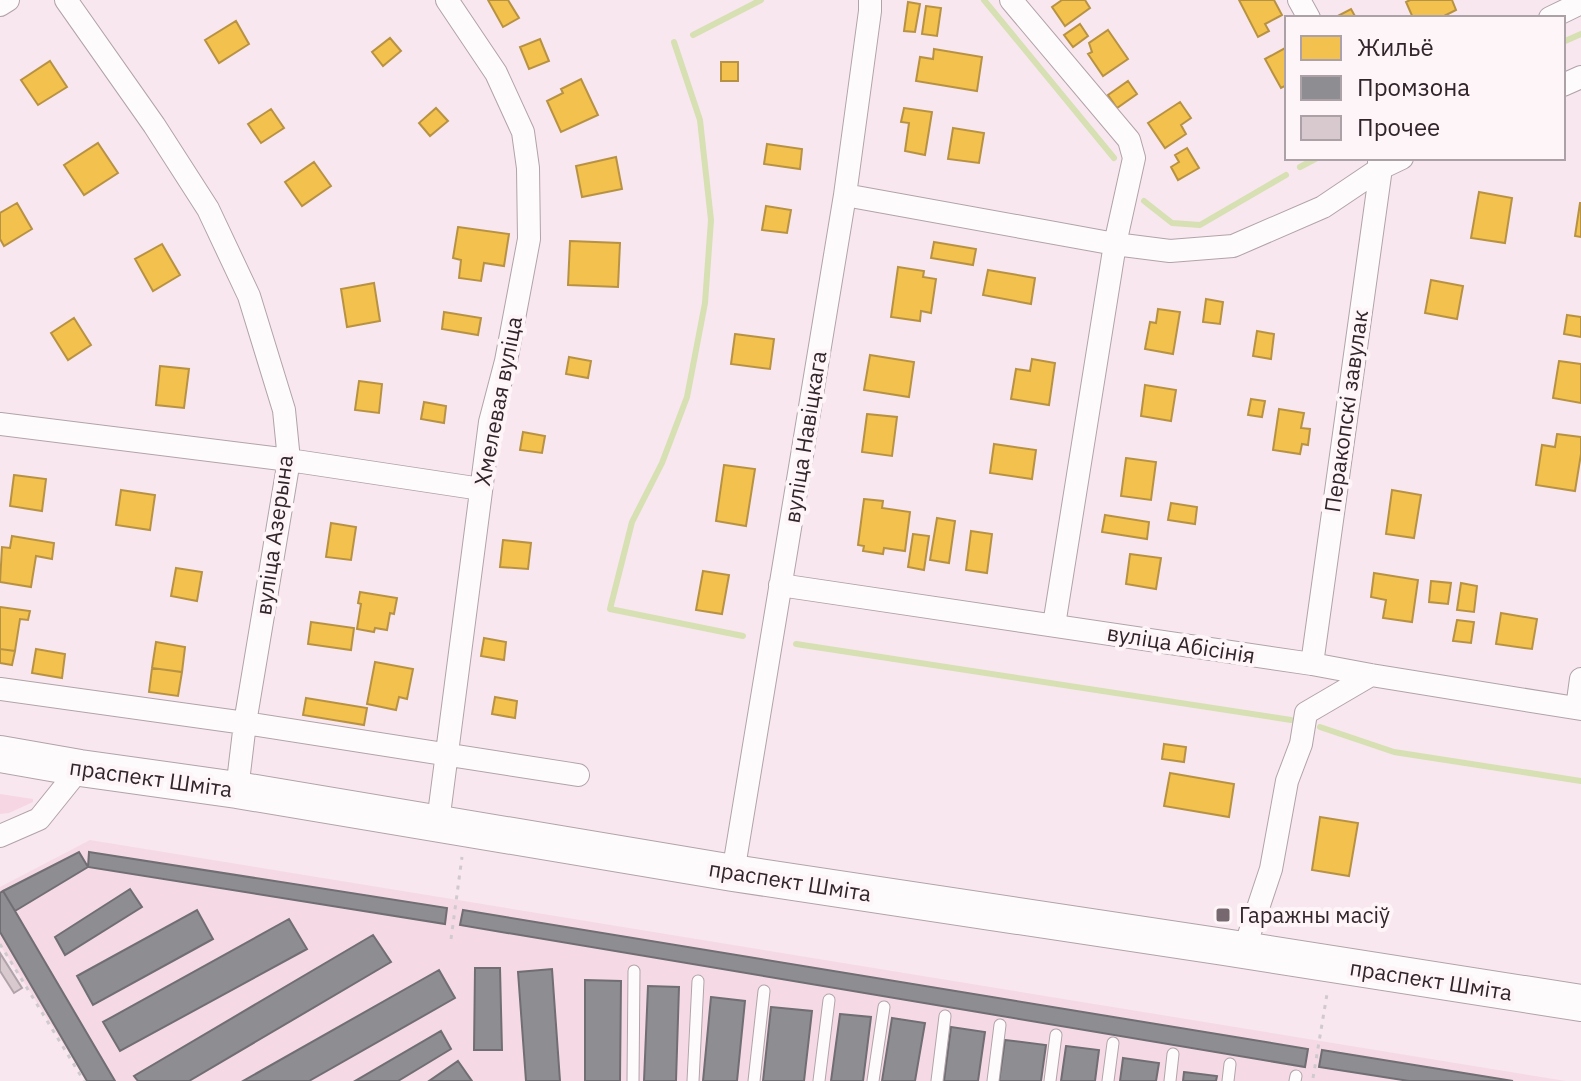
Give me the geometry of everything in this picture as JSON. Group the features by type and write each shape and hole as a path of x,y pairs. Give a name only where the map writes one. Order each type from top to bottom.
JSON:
{"main road":[{"name":"праспект Шміта","path":"0,754 438,822 733,873 1581,1003"}],"street":[{"path":"0,5 8,0"},
{"name":"вуліца Азерына","path":"66,0 154,125 208,209 249,296 284,410 289,460 245,723 237,790"},
{"name":"Хмелевая вуліца","path":"438,822 490,422 506,361 529,239 528,168 523,132 496,73 447,0"},
{"name":"вуліца Навіцкага","path":"733,873 845,195 870,0"},
{"path":"1011,0 1129,140 1134,158 1115,244 1054,625"},
{"path":"1554,16 1581,3"},
{"path":"845,195 1115,244 1170,251 1233,246 1323,207 1379,163"},
{"name":"Перакопскі завулак","path":"1312,664 1379,163"},
{"path":"0,424 289,460 481,489"},
{"name":"вуліца Абісінія","path":"780,585 1312,664 1579,708"},
{"path":"1244,950 1271,869 1287,781 1301,744 1306,713 1371,675"},
{"path":"1579,708 1581,679"},
{"path":"0,689 245,723 578,775"},
{"path":"0,836 39,819 80,768"}],"lane":[{"path":"633,1081 634,971"},
{"path":"693,1081 698,981"},
{"path":"754,1081 764,991"},
{"path":"819,1081 829,1000"},
{"path":"873,1081 884,1007"},
{"path":"937,1081 945,1016"},
{"path":"993,1081 1000,1025"},
{"path":"1050,1081 1056,1035"},
{"path":"1108,1081 1113,1043"},
{"path":"1170,1081 1173,1054"},
{"path":"1228,1081 1230,1064"}],"path":[{"path":"451,939 462,857"},
{"path":"0,944 84,1081"},
{"path":"1313,1078 1327,994"}],"shaded area":[{"path":"0,794 33,799 33,802 0,814"},
{"path":"90,840 1566,1081 87,1081 0,945 0,887"}],"building: Жильё":[{"path":"488,0 508,0 519,18 503,27"},
{"path":"1062,0 1085,0 1090,8 1065,26 1052,7"},
{"path":"1239,0 1274,0 1282,15 1265,24 1269,31 1258,37"},
{"path":"1452,0 1456,10 1444,16 1412,16 1406,2"},
{"path":"908,2 920,4 915,32 904,31"},
{"path":"926,6 941,8 937,36 922,34"},
{"path":"1351,9 1355,16 1338,16"},
{"path":"236,21 249,44 219,63 205,40"},
{"path":"1080,24 1088,36 1073,47 1064,35"},
{"path":"1108,30 1128,59 1103,76 1088,54 1092,52 1089,43"},
{"path":"390,38 401,51 383,66 372,52"},
{"path":"540,39 549,61 529,69 520,47"},
{"path":"1285,48 1285,86 1281,88 1265,59"},
{"path":"934,49 982,57 977,91 916,81 920,57 933,59"},
{"path":"50,61 67,87 38,105 21,80"},
{"path":"721,62 738,62 738,81 721,81"},
{"path":"581,79 598,115 561,132 547,101 563,93 561,89"},
{"path":"1128,81 1137,94 1117,108 1108,95"},
{"path":"1180,102 1191,118 1181,125 1186,134 1165,148 1148,123"},
{"path":"436,108 448,121 430,136 419,123"},
{"path":"904,108 932,112 925,155 905,151 909,123 901,122"},
{"path":"271,109 284,128 261,143 248,124"},
{"path":"953,128 984,133 979,163 948,159"},
{"path":"98,143 118,173 84,195 64,165"},
{"path":"767,144 802,149 800,169 764,164"},
{"path":"1187,148 1199,168 1178,180 1171,167 1179,162 1175,155"},
{"path":"616,157 622,189 582,197 576,166"},
{"path":"314,162 331,186 302,206 285,182"},
{"path":"1479,192 1512,198 1505,243 1471,238"},
{"path":"17,203 32,229 4,246 0,239 0,213"},
{"path":"1581,203 1581,237 1575,236"},
{"path":"766,206 791,210 787,233 762,230"},
{"path":"458,227 509,234 504,266 484,263 481,281 459,278 461,260 453,258"},
{"path":"570,241 620,243 618,287 568,285"},
{"path":"934,242 976,249 973,265 931,258"},
{"path":"162,244 180,275 153,291 135,259"},
{"path":"898,267 924,271 923,277 936,279 931,313 921,311 920,321 891,317"},
{"path":"988,270 1035,278 1031,304 983,295"},
{"path":"1431,280 1463,286 1457,319 1425,313"},
{"path":"374,283 380,321 347,327 341,289"},
{"path":"1206,299 1223,302 1220,324 1203,322"},
{"path":"1158,309 1180,312 1173,354 1145,349 1150,322 1156,323"},
{"path":"444,312 481,318 478,335 442,329"},
{"path":"1567,315 1581,317 1581,337 1564,334"},
{"path":"74,318 91,345 68,360 51,333"},
{"path":"1257,331 1274,334 1271,359 1253,356"},
{"path":"735,334 774,339 770,369 731,364"},
{"path":"870,355 914,362 909,397 864,390"},
{"path":"569,357 591,361 588,378 566,374"},
{"path":"1032,359 1055,363 1049,405 1011,399 1016,369 1030,371"},
{"path":"1559,361 1581,364 1581,403 1553,398"},
{"path":"160,366 189,369 184,408 156,405"},
{"path":"359,381 382,384 379,413 355,410"},
{"path":"1145,385 1176,390 1171,421 1141,416"},
{"path":"1251,399 1265,401 1262,417 1248,415"},
{"path":"424,402 446,406 444,423 421,419"},
{"path":"1279,409 1304,413 1301,428 1310,429 1308,445 1302,444 1300,454 1273,450"},
{"path":"867,414 897,417 892,456 862,452"},
{"path":"523,432 545,436 542,453 520,450"},
{"path":"1557,434 1581,437 1575,491 1536,485 1542,445 1555,447"},
{"path":"994,444 1036,450 1032,479 990,473"},
{"path":"1126,458 1156,462 1151,500 1121,496"},
{"path":"724,465 755,469 746,526 716,521"},
{"path":"14,475 46,479 42,511 10,506"},
{"path":"121,490 155,495 150,530 116,525"},
{"path":"1392,490 1421,495 1414,538 1386,534"},
{"path":"864,499 883,501 882,508 910,512 905,551 884,548 883,554 863,551 864,546 858,545"},
{"path":"1171,503 1197,507 1195,524 1168,520"},
{"path":"1105,515 1149,522 1147,539 1102,532"},
{"path":"937,518 955,521 949,563 930,560"},
{"path":"331,523 356,527 351,560 326,557"},
{"path":"971,531 992,534 987,573 966,570"},
{"path":"913,534 929,536 924,570 908,567"},
{"path":"12,536 54,543 52,559 36,556 31,587 0,582 2,547 10,548"},
{"path":"503,540 531,543 528,569 500,567"},
{"path":"1130,554 1161,558 1156,589 1126,584"},
{"path":"176,568 202,572 197,601 171,596"},
{"path":"703,571 729,575 722,614 696,610"},
{"path":"1374,573 1418,580 1412,622 1383,618 1386,600 1371,597"},
{"path":"1431,581 1451,583 1448,604 1429,602"},
{"path":"1461,583 1477,586 1474,612 1457,610"},
{"path":"360,592 397,598 387,630 375,628 374,632 357,629"},
{"path":"0,607 30,611 28,620 20,619 15,651 0,649"},
{"path":"1501,613 1537,619 1532,649 1496,644"},
{"path":"1457,620 1474,622 1471,643 1453,641"},
{"path":"311,622 354,628 351,650 308,644"},
{"path":"484,638 506,642 504,660 481,656"},
{"path":"156,642 185,647 182,672 152,668"},
{"path":"0,649 15,651 12,665 0,663"},
{"path":"36,649 65,654 62,678 32,673"},
{"path":"375,662 413,669 407,699 399,697 396,710 367,704"},
{"path":"152,668 182,672 178,696 149,692"},
{"path":"495,697 517,701 515,718 492,714"},
{"path":"306,698 367,708 364,725 303,715"},
{"path":"1164,744 1186,747 1184,762 1162,759"},
{"path":"1170,773 1234,784 1229,817 1164,806"},
{"path":"1320,817 1358,823 1349,876 1312,870"}],"building: Промзона":[{"path":"79,852 88,867 15,911 3,891"},
{"path":"89,852 447,908 445,924 88,867"},
{"path":"130,889 142,907 65,955 55,937"},
{"path":"3,891 115,1081 87,1081 0,932 0,893"},
{"path":"197,910 213,939 93,1005 77,976"},
{"path":"463,910 1308,1049 1305,1067 460,925"},
{"path":"289,919 307,949 120,1051 103,1022"},
{"path":"373,935 391,962 189,1081 138,1081 134,1076"},
{"path":"475,968 500,968 502,1050 474,1050"},
{"path":"552,969 560,1081 526,1081 518,972"},
{"path":"439,970 455,998 309,1081 243,1081"},
{"path":"585,980 621,981 620,1081 585,1081"},
{"path":"648,986 679,987 676,1081 644,1081"},
{"path":"711,997 745,1001 737,1081 703,1081"},
{"path":"771,1007 812,1011 804,1081 763,1081"},
{"path":"840,1014 871,1017 863,1081 831,1081"},
{"path":"892,1018 925,1023 915,1081 882,1081"},
{"path":"951,1027 985,1032 978,1081 944,1081"},
{"path":"441,1031 451,1049 398,1081 355,1081"},
{"path":"1005,1040 1046,1045 1041,1081 999,1081"},
{"path":"1066,1046 1099,1050 1095,1081 1061,1081"},
{"path":"1322,1050 1513,1081 1409,1081 1319,1067"},
{"path":"1123,1058 1159,1063 1156,1081 1120,1081"},
{"path":"458,1061 472,1081 429,1081"},
{"path":"1184,1072 1217,1076 1216,1081 1183,1081"}],"building: Прочее":[{"path":"0,953 22,988 14,993 0,971"}],"waterway":[{"path":"693,35 761,0"},
{"path":"984,0 1114,158"},
{"path":"1565,41 1581,34"},
{"path":"674,42 700,120 711,220 705,303 687,397 662,463 632,522 610,609 743,636"},
{"path":"1300,167 1313,160"},
{"path":"1144,201 1172,223 1200,225 1286,175"},
{"path":"796,644 1291,720"},
{"path":"1320,727 1394,752 1581,781"}],"place":[{"name":"Гаражны масіў","path":"1223,915"}]}
